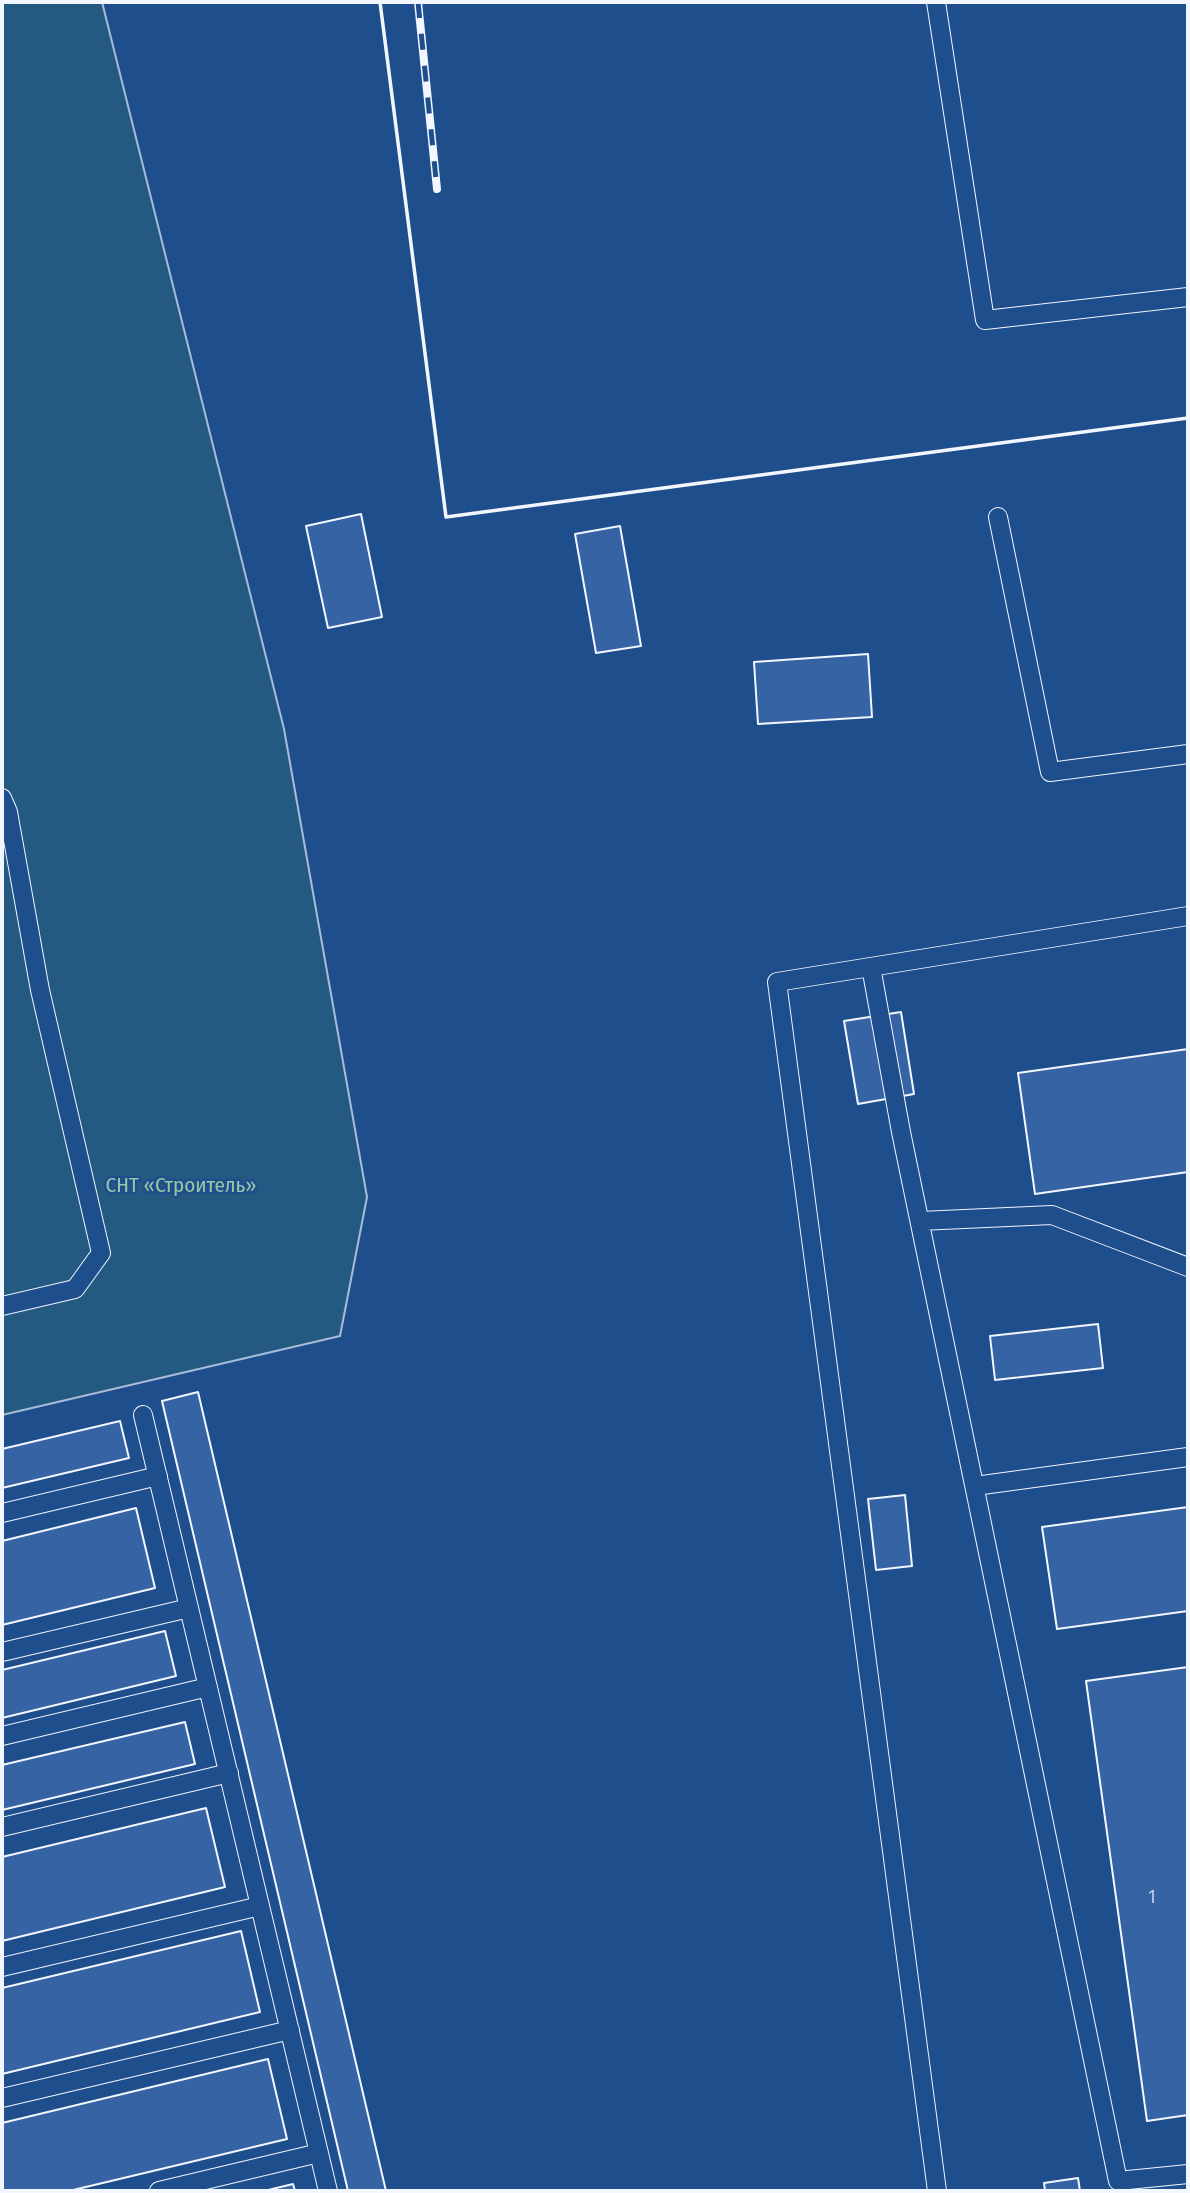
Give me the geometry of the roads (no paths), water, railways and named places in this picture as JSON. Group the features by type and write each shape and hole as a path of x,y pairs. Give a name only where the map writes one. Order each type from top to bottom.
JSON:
{"lane":[{"path":"936,2 985,320 1188,297"},
{"path":"998,517 1050,772 1188,754"},
{"path":"2,798 8,812 40,990 101,1253 75,1289 2,1306"},
{"path":"937,2191 777,982 1188,916"},
{"path":"871,967 920,1221 1118,2181 1188,2174"},
{"path":"920,1221 1052,1214 1188,1267"},
{"path":"143,1415 328,2191"},
{"path":"975,1486 1188,1457"},
{"path":"2,1513 158,1476"},
{"path":"2,1652 189,1608"},
{"path":"2,1736 208,1688"},
{"path":"2,1827 229,1773"},
{"path":"2,1967 260,1906"},
{"path":"2,2098 290,2030"},
{"path":"159,2191 319,2153"}],"railway":[{"path":"418,2 437,189"}],"park label":[{"name":"СНТ «Строитель»","path":"181,1186"}]}
